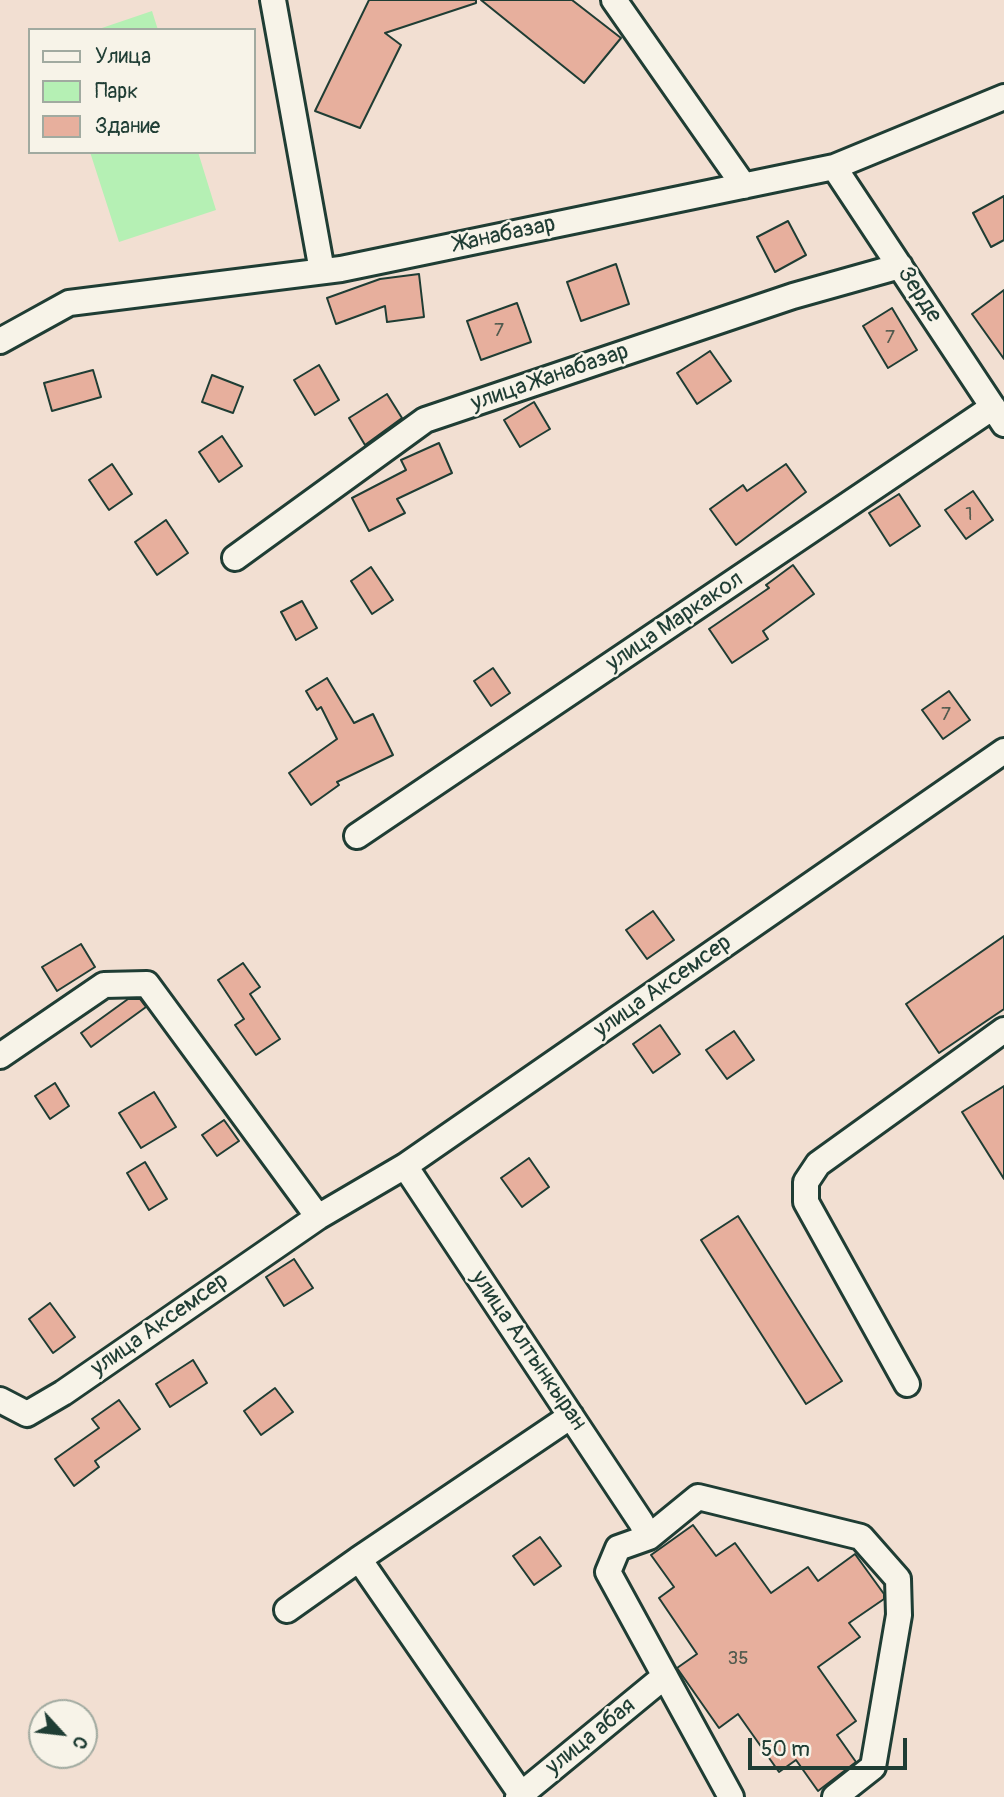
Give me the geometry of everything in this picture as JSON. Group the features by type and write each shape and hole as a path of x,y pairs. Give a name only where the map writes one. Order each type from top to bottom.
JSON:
{"street":[{"path":"273,0 322,271"},
{"path":"614,0 744,186"},
{"name":"Жанабазар","path":"0,341 69,303 322,271 834,167 1004,97"},
{"name":"Зерде","path":"834,167 999,416"},
{"name":"улица Жанабазар","path":"235,558 425,420 767,305 900,266"},
{"name":"улица Маркакол","path":"357,836 999,416"},
{"name":"улица Аксемсер","path":"0,1400 26,1415 63,1393 318,1217 405,1166 1004,751"},
{"path":"0,1056 104,985 147,984 318,1217"},
{"path":"907,1384 806,1202 806,1182 818,1164 1004,1030"},
{"name":"улица Алтынкыран","path":"405,1166 649,1537"},
{"path":"287,1610 571,1416"},
{"path":"731,1797 608,1572 618,1548 649,1537 698,1497 861,1537 898,1580 900,1615 873,1767 835,1797"},
{"path":"359,1559 520,1796"},
{"name":"улица абая","path":"520,1796 665,1676"}],"green space":[{"path":"152,11 157,28 102,28"},
{"path":"91,154 199,154 216,210 119,242"}],"building":[{"path":"369,0 476,0 476,3 385,33 401,45 360,128 315,111"},
{"path":"481,0 572,0 621,38 584,83"},
{"path":"1004,196 1004,240 991,247 973,213"},
{"path":"788,221 806,255 775,272 757,237"},
{"path":"616,264 629,304 581,321 567,282"},
{"path":"419,274 424,317 387,322 385,306 336,324 327,298 380,279"},
{"path":"1004,290 1004,359 972,314"},
{"path":"517,303 531,342 481,360 467,321"},
{"path":"892,308 917,350 888,368 863,326"},
{"path":"710,351 731,381 697,404 677,373"},
{"path":"319,365 339,400 315,415 294,380"},
{"path":"93,370 101,397 52,411 44,383"},
{"path":"212,375 243,387 233,413 202,402"},
{"path":"387,394 402,418 365,445 349,418"},
{"path":"534,402 550,429 520,447 504,420"},
{"path":"222,436 242,466 219,482 199,452"},
{"path":"439,443 452,473 397,499 405,513 369,531 352,498 406,470 401,460"},
{"path":"112,464 132,494 109,510 89,480"},
{"path":"786,464 806,492 736,545 710,509 743,485 747,491"},
{"path":"973,491 993,520 966,539 945,510"},
{"path":"899,494 920,526 890,546 869,513"},
{"path":"166,520 188,553 157,575 135,542"},
{"path":"793,565 814,594 763,631 768,639 732,663 709,629 769,588 766,585"},
{"path":"371,567 393,600 372,614 351,581"},
{"path":"302,601 317,628 296,640 281,612"},
{"path":"493,668 510,693 491,706 474,681"},
{"path":"327,678 354,723 373,714 393,755 337,782 339,785 311,805 289,773 337,739 321,707 317,710 306,691"},
{"path":"949,691 970,720 943,739 922,710"},
{"path":"653,911 674,940 647,959 626,930"},
{"path":"1004,936 1004,1009 939,1053 906,1004"},
{"path":"81,944 95,967 57,991 42,967"},
{"path":"243,963 260,987 250,994 280,1039 256,1055 235,1025 244,1019 218,980"},
{"path":"128,999 140,999 146,1007 91,1047 81,1033"},
{"path":"660,1025 680,1054 653,1073 633,1044"},
{"path":"734,1031 754,1060 727,1079 706,1050"},
{"path":"55,1083 69,1106 50,1119 35,1096"},
{"path":"1004,1086 1004,1179 962,1112"},
{"path":"154,1092 176,1127 141,1148 119,1113"},
{"path":"224,1120 239,1141 217,1156 202,1135"},
{"path":"529,1158 549,1187 522,1207 501,1178"},
{"path":"145,1162 167,1199 149,1210 127,1173"},
{"path":"738,1216 842,1381 806,1404 701,1240"},
{"path":"294,1259 313,1288 284,1306 266,1277"},
{"path":"50,1303 75,1337 53,1353 29,1319"},
{"path":"193,1360 207,1383 170,1407 156,1384"},
{"path":"275,1388 293,1412 261,1435 244,1411"},
{"path":"119,1400 140,1429 95,1461 99,1467 74,1486 55,1459 99,1428 92,1419"},
{"path":"693,1525 716,1556 735,1543 771,1593 808,1567 818,1581 855,1554 884,1594 884,1599 849,1623 860,1637 818,1667 856,1721 837,1735 856,1762 818,1791 796,1760 779,1772 738,1714 719,1728 677,1668 697,1654 659,1598 674,1587 651,1555"},
{"path":"540,1537 561,1566 534,1585 513,1556"}]}
